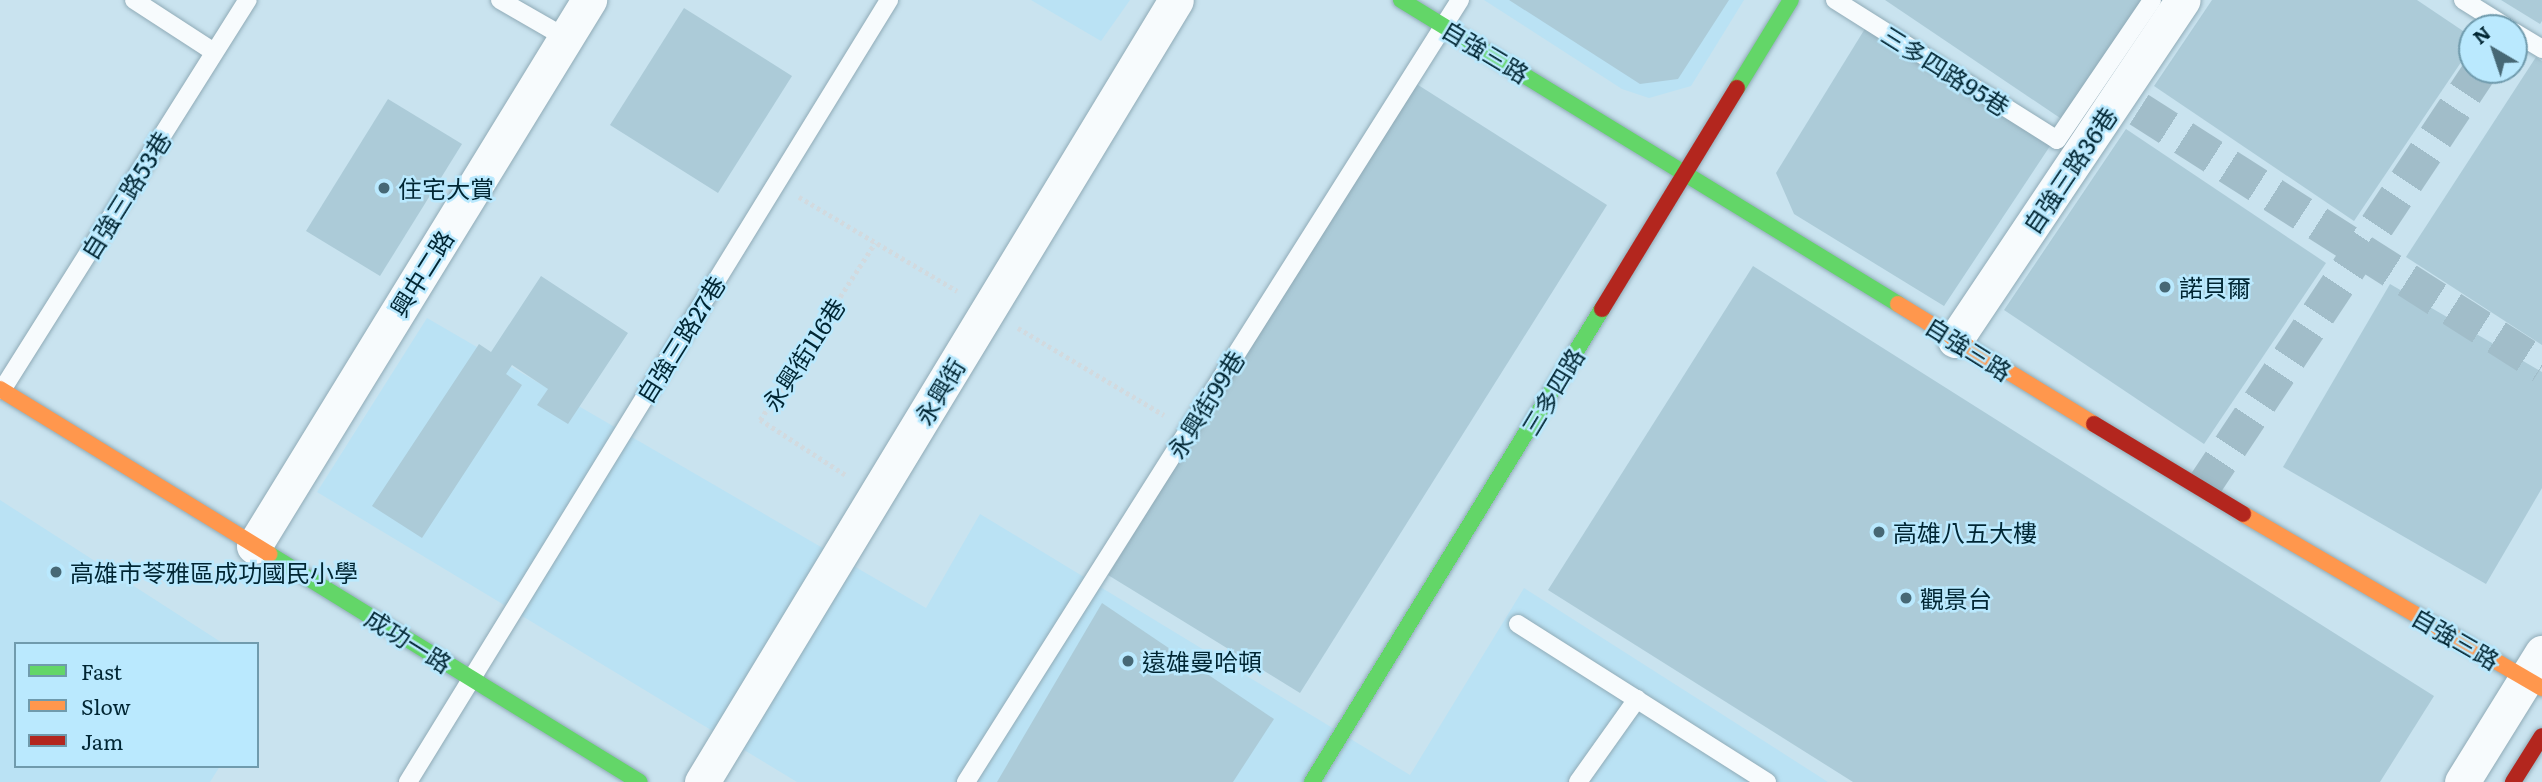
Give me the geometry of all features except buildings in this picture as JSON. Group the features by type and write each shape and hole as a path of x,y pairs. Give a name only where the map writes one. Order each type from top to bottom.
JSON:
{"street":[{"name":"興中二路","path":"254,545 589,0"},
{"name":"永興街","path":"702,782 1175,0"},
{"name":"自強三路","path":"1401,0 1684,171 1955,340 2537,673"},
{"name":"三多四路","path":"1312,782 1791,0"},
{"name":"自強三路36巷","path":"1955,340 2183,0"},
{"name":"成功一路","path":"1,390 639,782"},
{"path":"2462,782 2537,673"},
{"path":"2513,782 2542,736"}],"lane":[{"path":"134,0 214,52"},
{"name":"自強三路53巷","path":"1,390 248,0"},
{"path":"500,0 566,38"},
{"name":"自強三路27巷","path":"408,782 889,0"},
{"name":"永興街99巷","path":"966,782 1461,0"},
{"name":"三多四路95巷","path":"1835,0 2057,140 2118,95"},
{"path":"2118,95 2151,0"},
{"path":"2463,0 2486,14"},
{"path":"1518,624 1767,782"},
{"path":"1578,782 1637,699"}],"path":[{"name":"永興街116巷","path":"875,243 760,420 875,495"}],"shaded area":[{"path":"1031,0 1130,0 1101,41"},
{"path":"1484,0 1744,0 1691,86 1649,98 1622,89"},
{"path":"427,318 926,608 980,514 1410,775 1524,588 1828,782 797,782 317,492"},
{"name":"高雄市苓雅區成功國民小學","path":"0,500 221,642 14,642 14,768 219,768 210,782 0,782"}],"tunnel":[{"path":"2201,490 2471,84"},
{"path":"2139,109 2542,366"}],"traffic: fast":[{"path":"1401,0 1898,304"},
{"path":"1737,88 1791,0"},
{"path":"1312,782 1602,309"},
{"path":"269,554 639,782"}],"traffic: slow":[{"path":"1898,304 2094,424"},
{"path":"0,389 269,554"},
{"path":"2243,514 2542,688"}],"traffic: jam":[{"path":"1602,309 1737,88"},
{"path":"2094,424 2243,514"},
{"path":"2513,782 2542,736"}],"place":[{"name":"住宅大賞","path":"384,188"},
{"name":"諾貝爾","path":"2165,287"},
{"name":"高雄八五大樓","path":"1879,532"},
{"name":"高雄市苓雅區成功國民小學","path":"56,572"},
{"name":"觀景台","path":"1906,598"},
{"name":"遠雄曼哈頓","path":"1128,661"}]}
